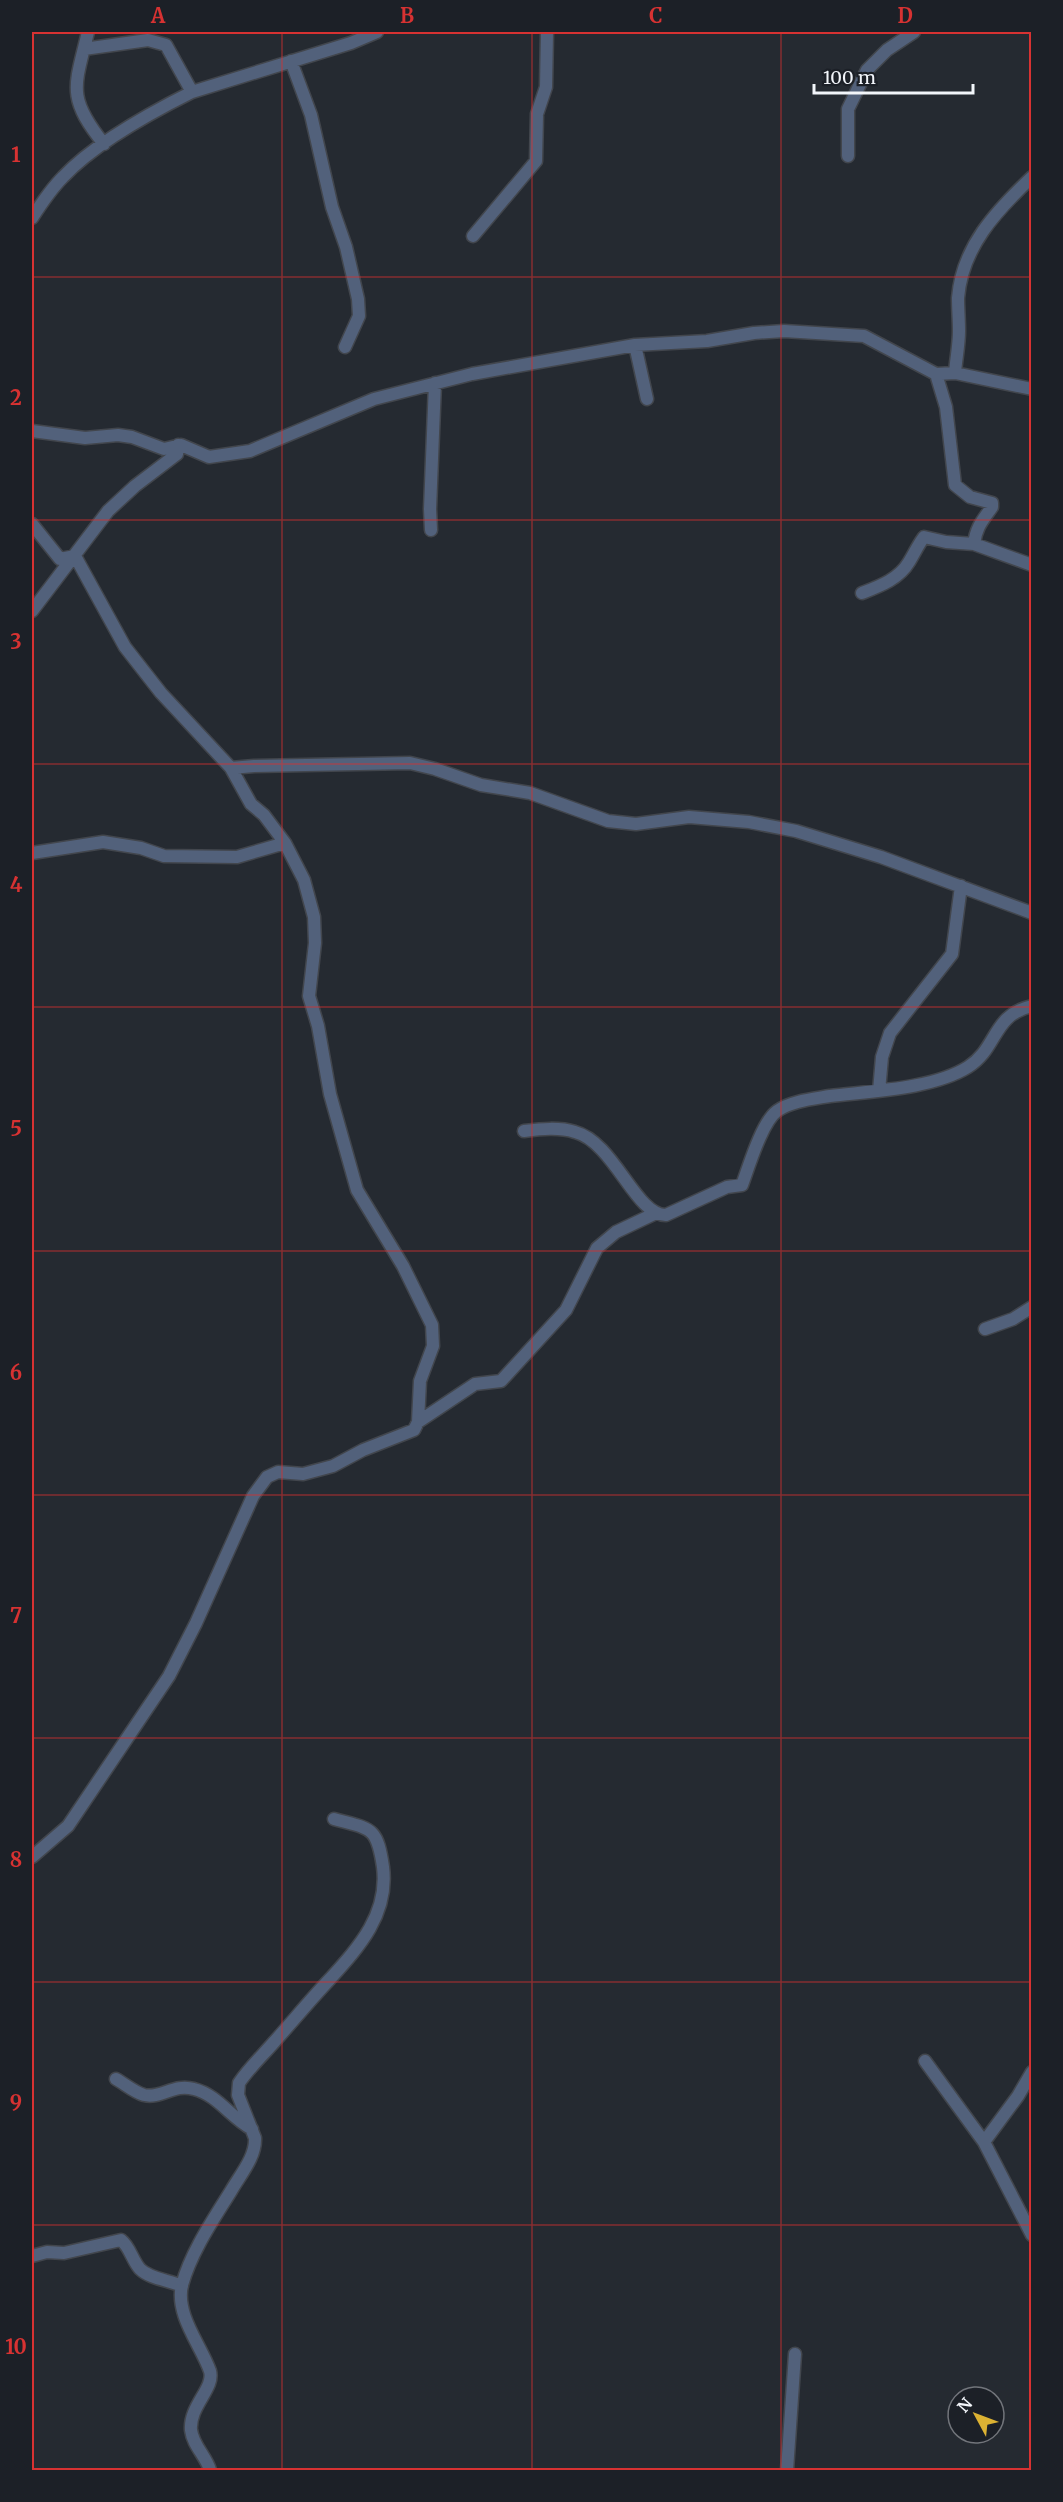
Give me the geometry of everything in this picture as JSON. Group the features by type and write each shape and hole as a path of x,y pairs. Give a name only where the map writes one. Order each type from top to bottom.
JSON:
{"street":[{"path":"88,32 77,75 77,101 87,122 104,144"},
{"path":"33,211 62,177 80,161 104,144 192,92 351,43 376,32"},
{"path":"473,236 536,161 537,114 546,87 546,32"},
{"path":"848,156 849,109 867,70 887,50 914,32"},
{"path":"84,50 148,39 166,45 192,92"},
{"path":"291,62 311,115 332,207 346,247 358,299 359,316 345,347"},
{"path":"955,373 959,334 958,298 975,241 1002,206 1032,177"},
{"path":"32,431 85,438 118,435 132,437 164,449 178,445 209,456 250,451 374,399 472,374 635,345 707,341 754,333 784,331 864,336 936,374 955,373 1032,389"},
{"path":"635,345 647,399"},
{"path":"936,374 946,407 953,447 955,485 970,497 992,503 992,507 980,522 974,544"},
{"path":"431,530 435,383"},
{"path":"32,611 108,512 135,486 177,454 178,445"},
{"path":"32,524 60,559 75,556"},
{"path":"862,593 885,584 900,574 908,565 924,537 946,542 974,544 1032,565"},
{"path":"32,1857 68,1826 169,1676 196,1623 253,1496 267,1477 278,1472 303,1474 333,1466 363,1450 409,1432 417,1426 420,1381 433,1346 432,1325 403,1266 357,1190 330,1094 318,1026 309,996 315,943 309,895 285,843 264,815 251,804 231,768 161,693 125,647 75,556"},
{"path":"231,768 410,763 481,785 530,793 608,821 636,824 689,817 749,822 796,831 881,857 1032,913"},
{"path":"32,853 103,842 141,848 164,856 237,857 285,843"},
{"path":"879,1091 882,1057 890,1033 952,954 961,886"},
{"path":"524,1131 553,1128 578,1132 604,1150 624,1175 634,1193 656,1213 666,1215 727,1187 742,1185 766,1123 777,1111 811,1099 879,1091 948,1076 969,1066 987,1049 1005,1018 1022,1008 1032,1006"},
{"path":"418,1422 475,1384 501,1381 566,1310 597,1248 616,1232 656,1213"},
{"path":"985,1329 1012,1319 1032,1307"},
{"path":"210,2470 195,2444 191,2430 192,2413 209,2384 210,2372 188,2329 182,2286 196,2251 253,2153 255,2138 238,2095 239,2084 351,1958 368,1934 379,1904 385,1881 376,1835 366,1828 334,1819"},
{"path":"925,2061 984,2142 1032,2235"},
{"path":"984,2142 1018,2096 1032,2072"},
{"path":"116,2079 147,2096 160,2094 176,2087 192,2088 204,2092 239,2123 252,2129"},
{"path":"32,2256 47,2252 64,2253 121,2240 126,2244 141,2270 148,2276 168,2280 182,2286"},
{"path":"787,2470 795,2354"}]}
